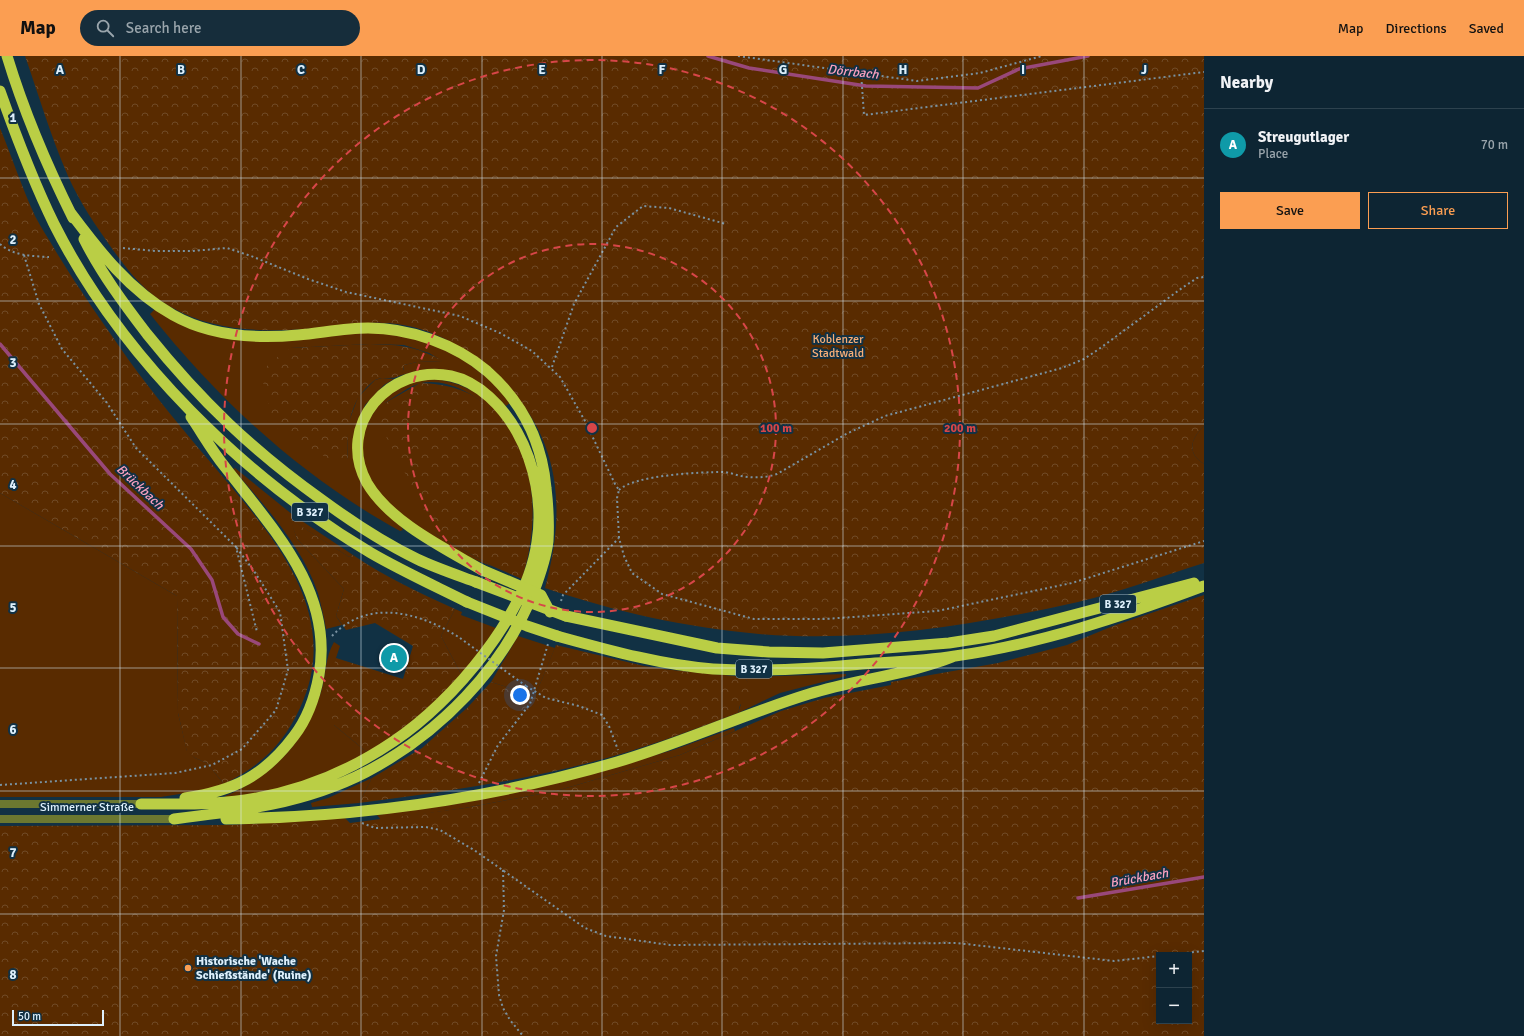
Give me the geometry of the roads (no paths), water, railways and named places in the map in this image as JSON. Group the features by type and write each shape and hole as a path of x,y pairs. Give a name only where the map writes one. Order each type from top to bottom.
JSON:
{"highway":[{"name":"B 327","path":"7,56 33,129 70,212 96,262 131,313 197,394 253,447 297,482 376,536 417,559 550,612 717,648 769,652 823,653 949,643 994,636 1204,580"},
{"name":"B 327","path":"0,91 54,224 80,269 109,313 140,354 210,429 247,464 287,496 322,521 371,552 415,577 467,602 553,638 630,655 712,669 767,670 822,668 955,656 1034,639 1104,621 1204,586"},
{"path":"70,212 108,262 144,296 176,317 207,329 240,335 275,336 367,328 387,329 412,333 434,340 464,355 486,371 505,389 521,410 536,438 544,469 548,508 548,542 540,576 527,608 489,669 468,694 437,724 402,751 365,773 326,790 283,803 248,810 174,819"},
{"path":"141,804 208,804 245,800 281,793 322,780 360,762 396,740 428,715 459,684 480,660 498,633 530,574 537,542 538,508 534,472 522,442 510,419 493,400 475,386 455,377 436,373 417,375 399,381 379,397 367,412 363,421 358,441 359,460 362,472 368,484 381,501 397,516 432,541 482,570 541,595 550,612"},
{"path":"141,804 207,795 233,788 261,770 283,750 300,728 317,688 322,652 320,624 312,593 297,565 274,528 223,465 175,393"},
{"path":"174,819 252,818 349,813 400,808 473,797 547,781 621,761 675,744 810,693 931,666 955,656"}],"street":[{"name":"Simmerner Straße","path":"0,804 141,804"},
{"name":"Simmerner Straße","path":"0,819 174,819"}],"waterway":[{"name":"Dörrbach","path":"708,56 749,68 866,86 978,88 1019,69 1088,56"},
{"name":"Brückbach","path":"0,344 110,474 191,549 212,580 223,617 238,634 259,644"},
{"name":"Brückbach","path":"1078,898 1204,877"}],"place":[{"name":"Streugutlager","path":"394,658"},
{"name":"Historische 'Wache Schießstände' (Ruine)","path":"188,968"}],"park label":[{"name":"Koblenzer Stadtwald","path":"838,346"}]}
